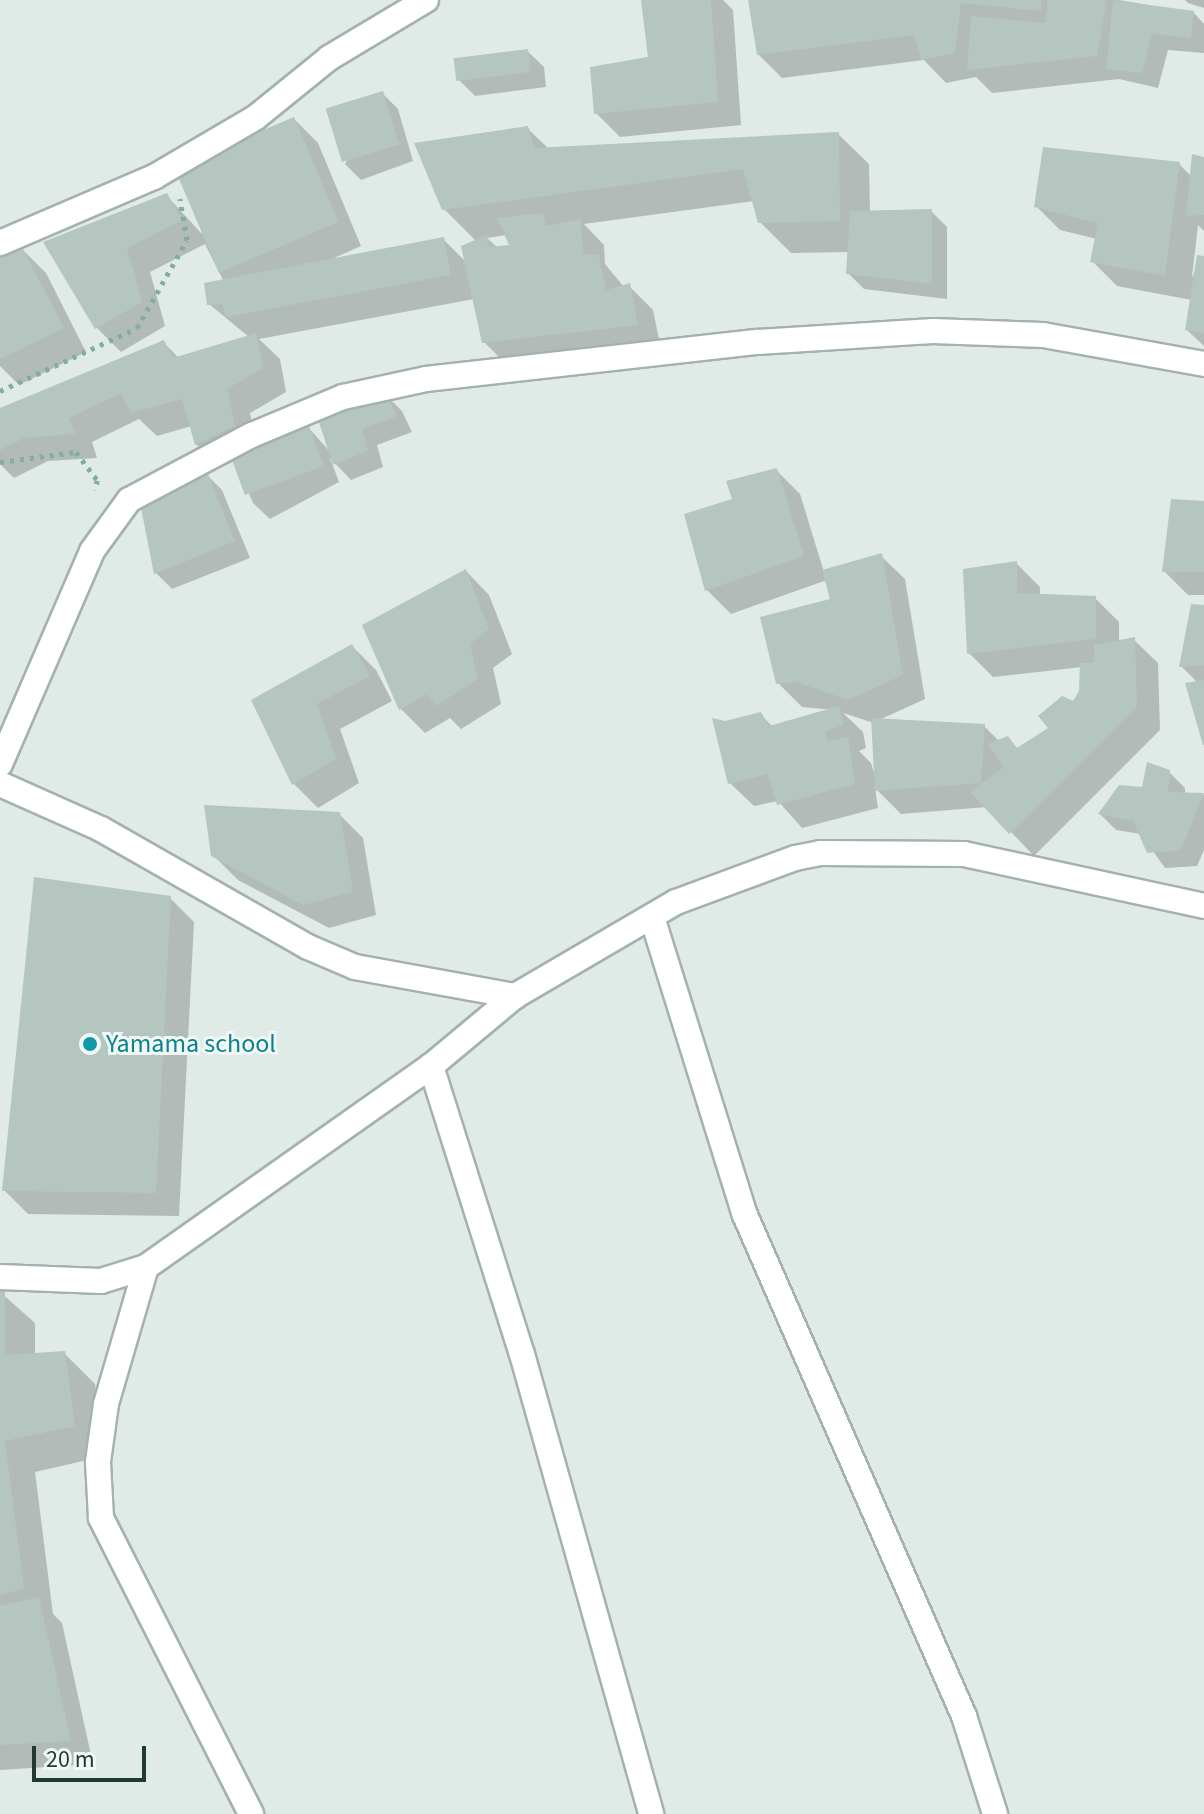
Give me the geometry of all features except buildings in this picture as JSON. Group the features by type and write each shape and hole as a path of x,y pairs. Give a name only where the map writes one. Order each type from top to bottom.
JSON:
{"street":[{"path":"0,243 166,170 255,118 329,58 426,0"},
{"path":"0,764 92,551 129,500 252,435 343,397 426,379 758,342 933,331 1043,335 1204,364"},
{"path":"0,784 101,829 308,947 355,967 515,996"},
{"path":"0,1277 101,1281 146,1267 431,1066 515,996 652,917 711,888 821,853 964,854 1204,906"},
{"path":"652,917 740,1202 964,1716 995,1814"},
{"path":"431,1066 522,1354 651,1814"},
{"path":"146,1267 103,1418 98,1462 101,1518 251,1814"}],"path":[{"path":"0,391 137,328 187,240 185,211 166,170"},
{"path":"0,462 76,452 97,480 96,494"}],"place":[{"name":"Yamama school","path":"90,1044"}]}
